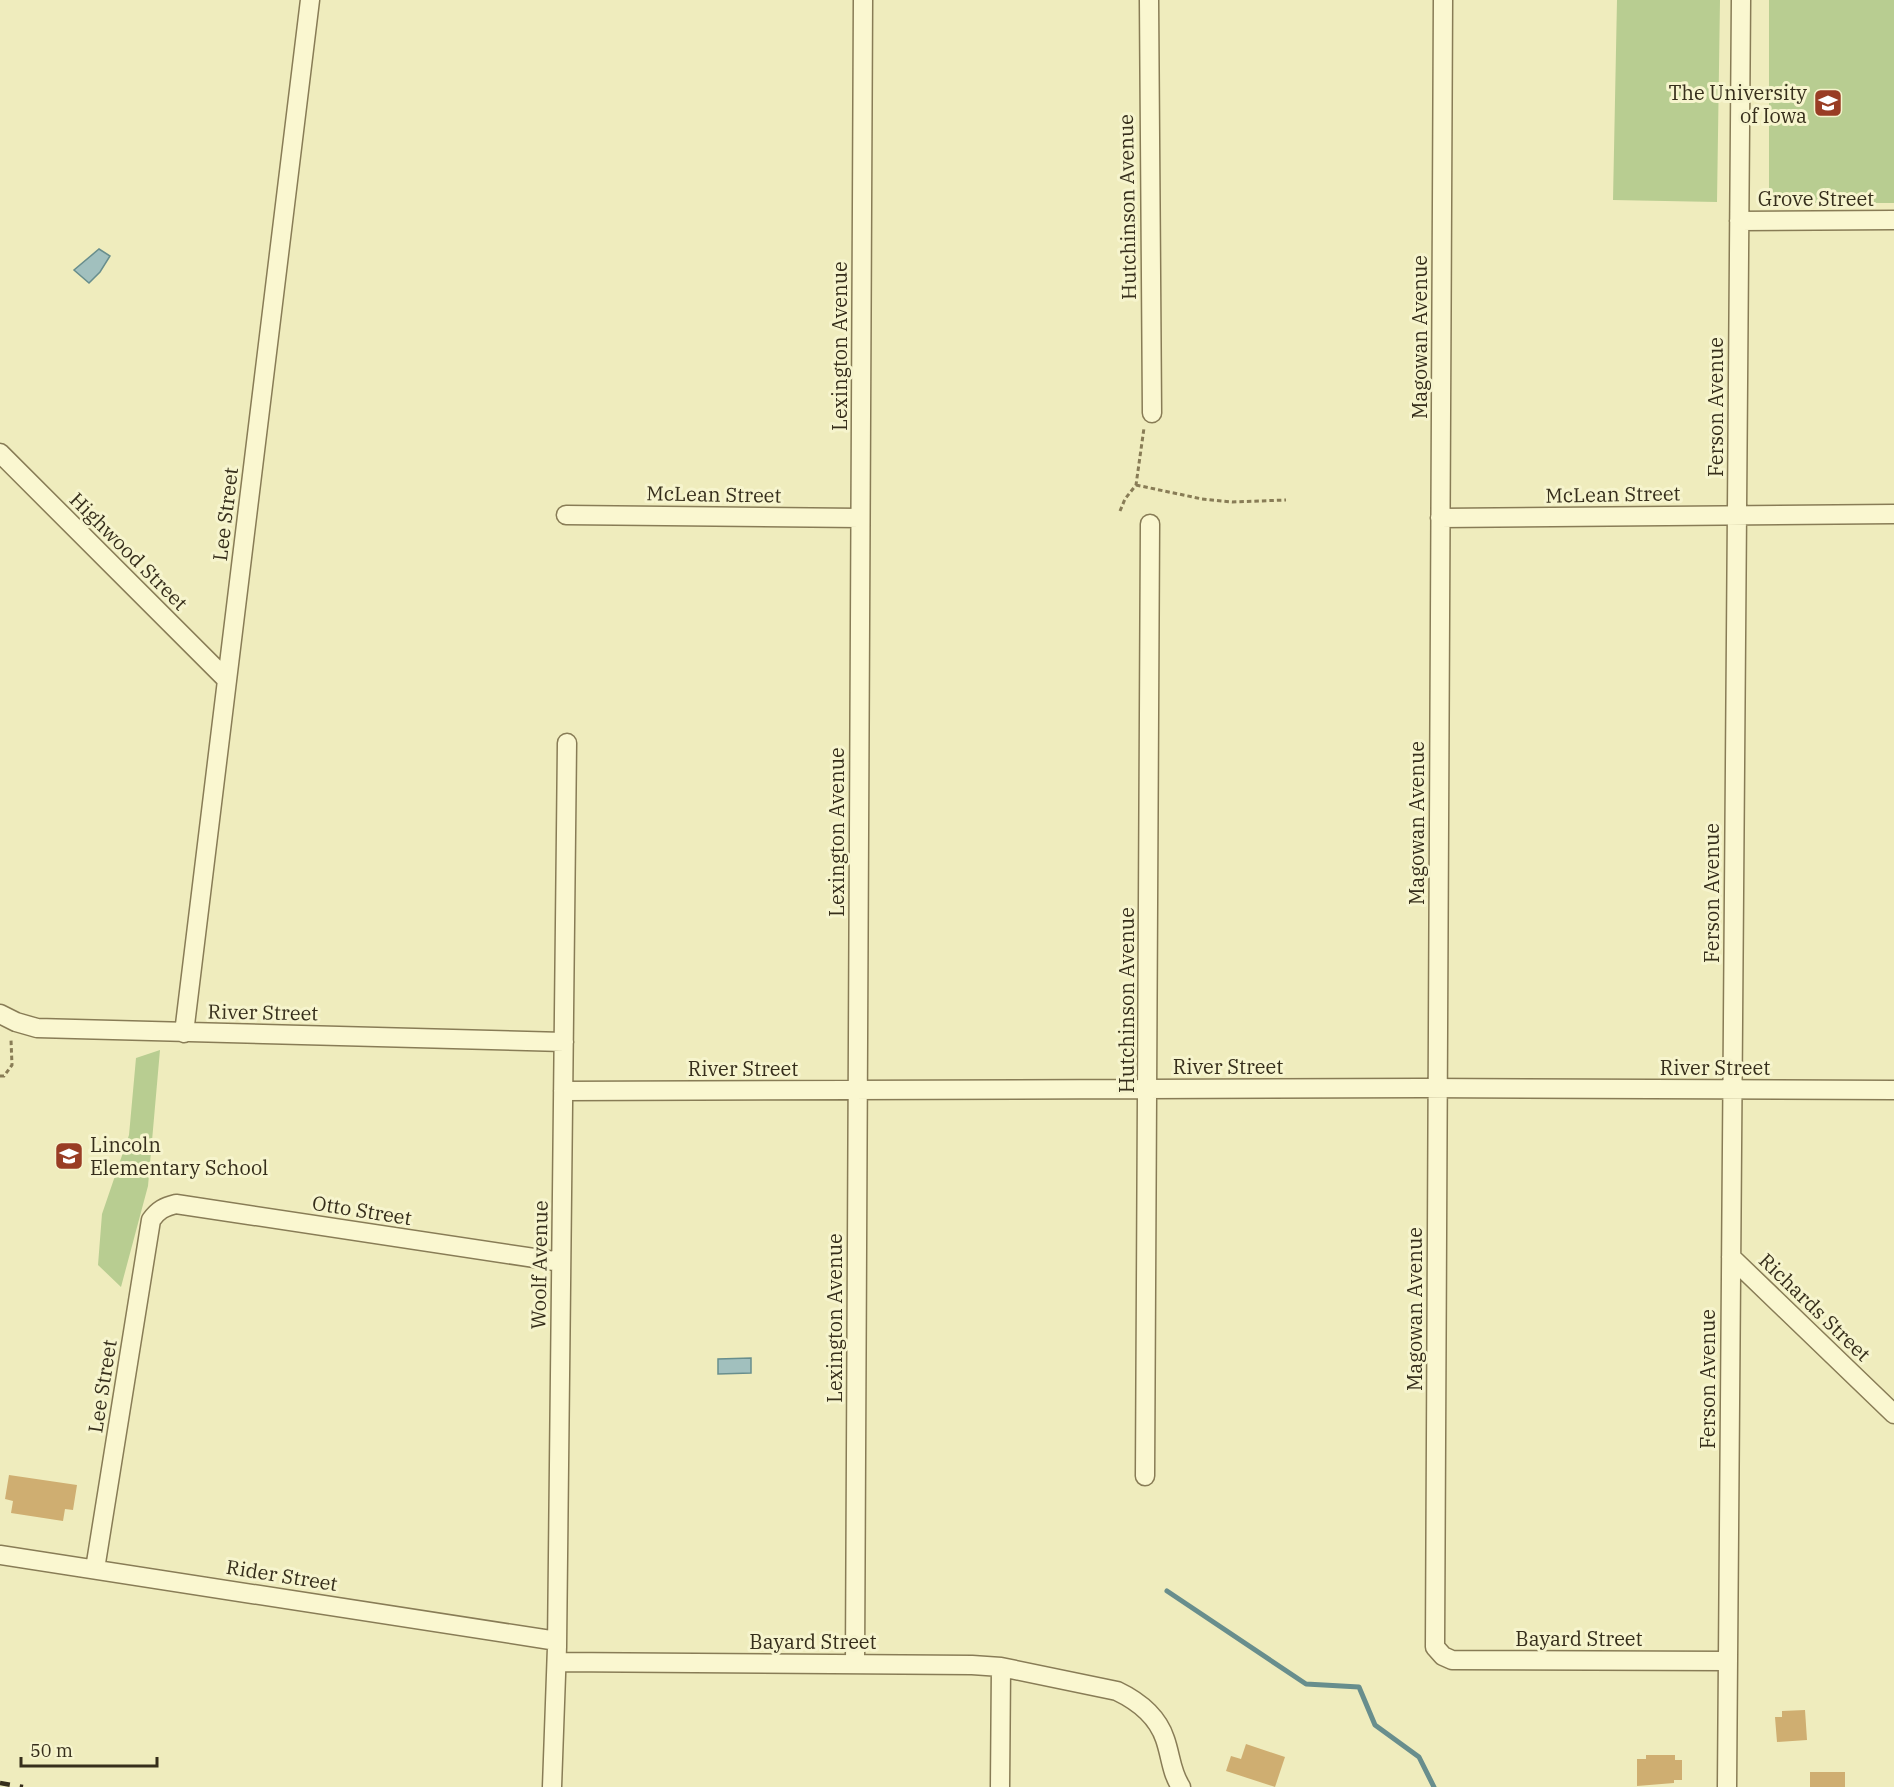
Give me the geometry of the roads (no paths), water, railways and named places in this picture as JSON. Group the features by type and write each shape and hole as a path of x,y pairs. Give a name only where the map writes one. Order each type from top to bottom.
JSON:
{"street":[{"name":"Lee Street","path":"184,1033 310,0"},
{"name":"Lexington Avenue","path":"855,1664 863,0"},
{"name":"Hutchinson Avenue","path":"1149,0 1152,413"},
{"name":"Magowan Avenue","path":"1435,1647 1443,0"},
{"name":"Ferson Avenue","path":"1727,1787 1741,0"},
{"name":"Grove Street","path":"1739,221 1894,220"},
{"name":"Highwood Street","path":"0,455 227,680"},
{"name":"McLean Street","path":"566,514 860,518"},
{"name":"McLean Street","path":"1440,518 1894,514"},
{"name":"Hutchinson Avenue","path":"1145,1476 1150,524"},
{"name":"Woolf Avenue","path":"552,1787 557,1641 567,743"},
{"name":"River Street","path":"0,1014 16,1022 37,1028 564,1042"},
{"name":"River Street","path":"563,1090 1438,1088 1894,1090"},
{"name":"Otto Street","path":"157,1212 176,1204 561,1262"},
{"name":"Lee Street","path":"95,1569 151,1220 157,1212"},
{"name":"Richards Street","path":"1731,1257 1894,1414"},
{"name":"Rider Street","path":"0,1555 557,1641"},
{"name":"Bayard Street","path":"1435,1647 1443,1656 1452,1660 1728,1661"},
{"name":"Bayard Street","path":"556,1662 1000,1667 1117,1691 1133,1698 1158,1724 1165,1739 1174,1777 1181,1787"},
{"path":"1000,1667 1000,1787"}],"water":[{"path":"99,249 110,256 100,272 89,283 74,270"},
{"path":"751,1358 751,1373 718,1374 718,1359"}],"waterway":[{"path":"1167,1591 1306,1684 1359,1687 1375,1725 1419,1757 1434,1787"}],"railway":[{"path":"0,1783 23,1787"}],"place":[{"name":"The University of Iowa","path":"1828,103"},
{"name":"Lincoln Elementary School","path":"69,1156"}]}
